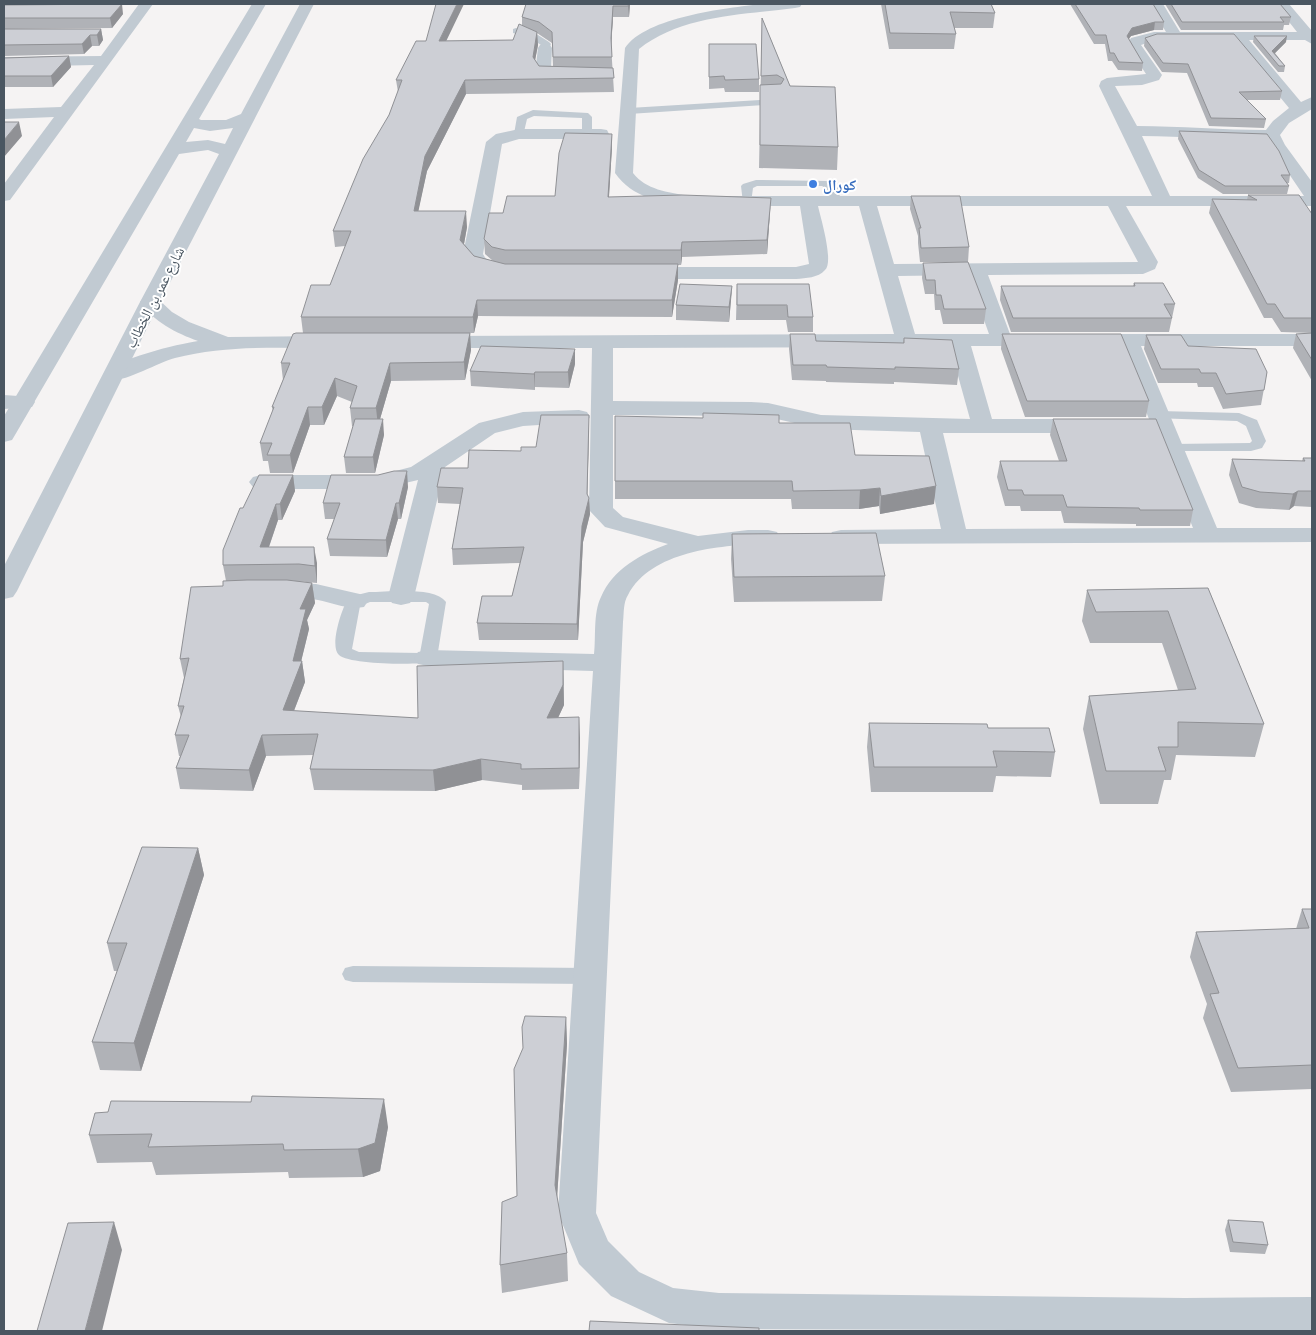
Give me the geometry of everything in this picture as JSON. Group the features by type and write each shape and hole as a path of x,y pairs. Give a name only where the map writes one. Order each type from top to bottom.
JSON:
{"street":[{"path":"10,415 259,4"},
{"path":"796,4 691,20 653,31 640,39 632,48 630,75 624,173 630,182 643,191 663,197 688,201 1312,201"},
{"path":"1156,4 1176,35"},
{"path":"1282,4 1308,32"},
{"path":"124,8 145,6"},
{"path":"4,196 106,60 122,34 145,6"},
{"name":"شارع عمر بن الخطاب","path":"4,591 150,302 247,117 308,6"},
{"path":"1164,201 1131,131 1107,86 1107,84 1116,81 1146,80 1153,77 1154,75 1134,45 1136,41 1143,38 1176,35 1237,36 1308,32"},
{"path":"103,34 122,34"},
{"path":"1237,36 1306,106 1281,121 1274,128 1272,135 1277,146 1312,194"},
{"path":"545,48 543,73 591,75"},
{"path":"4,62 106,60"},
{"path":"611,75 630,75"},
{"path":"4,114 66,112"},
{"path":"189,120 200,125 217,126 235,123 247,117"},
{"path":"1131,131 1191,131 1218,135 1272,135"},
{"path":"523,272 506,272 488,268 475,261 473,254 494,142 498,138 507,135 518,134 627,134"},
{"path":"171,151 190,146 210,146 219,147 228,153"},
{"path":"4,167 25,166"},
{"path":"626,273 809,272 818,267 820,261 808,202"},
{"path":"867,202 906,339"},
{"path":"886,270 1143,268 1148,266 1148,262 1114,202"},
{"path":"976,270 1002,340"},
{"path":"150,302 161,315 177,325 224,342"},
{"path":"414,342 906,339 1312,340"},
{"path":"959,340 983,426"},
{"path":"1128,340 1208,535"},
{"path":"114,375 137,363 164,353 224,342 346,342"},
{"path":"604,342 601,510 614,522 624,526 696,543"},
{"path":"261,482 380,482 400,478 419,472 434,464 487,428 523,419 603,412 751,408 821,422 930,426 1161,421"},
{"path":"930,426 955,536"},
{"path":"401,597 434,464"},
{"path":"1312,535 744,537 696,543 660,555 631,573 614,596 610,622 577,1213 593,1252 624,1284 669,1305 719,1311 956,1322 1187,1324 1312,1315"},
{"path":"254,591 316,592 355,602"},
{"path":"428,658 607,663"}],"lane":[{"path":"516,31 542,40 546,44 545,48"},
{"path":"629,111 776,102"},
{"path":"747,201 747,186 756,183 824,183 832,187 835,202"},
{"path":"1161,421 1239,417 1252,423 1259,441 1257,445 1251,447 1172,448"},
{"path":"369,597 430,597 438,602 428,658 350,656 344,651 342,646 352,606 355,602 369,597"},
{"path":"353,974 589,976"}],"building":[{"path":"122,4 110,18 4,18 4,5"},
{"path":"436,4 457,4 439,41 513,40 519,24 537,32 533,57 539,66 613,68 614,78 465,80 425,156 414,211 466,211 460,240 474,256 505,264 678,264 672,300 477,300 473,317 301,317 311,285 330,285 351,231 333,231 363,159 389,115 402,80 396,80 416,41 426,41"},
{"path":"526,4 629,4 628,6 613,6 612,57 553,57 552,32 539,22 522,17"},
{"path":"885,4 991,4 995,13 950,12 956,34 890,33"},
{"path":"1075,4 1153,4 1164,22 1155,22 1132,28 1127,36 1143,63 1119,62 1114,53 1110,53 1106,35 1095,35"},
{"path":"1171,4 1280,4 1291,17 1280,17 1284,22 1182,22"},
{"path":"762,18 790,86 835,87 838,147 760,145 760,85 781,84 784,79 777,75 761,76"},
{"path":"4,29 101,29 97,35 90,35 82,44 4,45"},
{"path":"1157,34 1234,34 1282,91 1239,92 1266,119 1211,118 1188,64 1163,63 1145,38"},
{"path":"1254,36 1287,36 1272,51 1285,66 1279,66"},
{"path":"709,44 756,44 759,79 725,80 724,76 709,77"},
{"path":"69,56 51,76 4,76 4,58"},
{"path":"4,122 19,122 4,140"},
{"path":"1179,131 1267,134 1279,151 1290,175 1281,175 1289,186 1225,186 1199,170"},
{"path":"565,133 612,134 608,197 682,195 771,198 767,240 682,242 681,250 505,250 492,247 484,239 489,213 503,213 507,196 555,196 559,153"},
{"path":"1248,195 1299,195 1312,214 1312,318 1284,318 1275,304 1267,304 1212,199 1257,200"},
{"path":"911,196 960,196 969,247 921,248 919,228 921,228"},
{"path":"968,262 986,309 944,309 941,295 936,295 935,280 926,280 923,263"},
{"path":"1134,283 1163,283 1175,304 1164,304 1172,318 1013,318 1001,286 1135,286"},
{"path":"680,284 732,286 729,307 676,305"},
{"path":"737,284 809,284 813,317 788,317 787,305 737,305"},
{"path":"470,333 464,362 390,363 376,408 350,408 357,386 335,378 322,407 308,407 290,455 267,455 272,443 260,443 290,363 281,363 293,334"},
{"path":"1312,333 1312,360 1296,334"},
{"path":"790,334 815,334 816,341 904,343 904,338 952,340 959,369 895,367 895,369 793,365"},
{"path":"1002,334 1121,334 1149,401 1027,401"},
{"path":"1146,335 1181,335 1188,346 1256,349 1267,372 1264,390 1226,394 1216,373 1201,373 1199,369 1161,369"},
{"path":"481,346 575,349 568,372 535,372 534,374 470,371"},
{"path":"703,413 779,415 779,423 850,423 855,455 929,456 936,486 881,496 880,488 793,491 792,481 615,481 615,416 703,418"},
{"path":"541,415 589,415 587,494 589,498 582,526 577,624 477,623 482,596 512,596 524,547 452,549 463,488 437,487 441,468 468,468 469,450 521,451 521,447 536,447"},
{"path":"355,419 383,419 373,457 344,457"},
{"path":"1053,419 1156,419 1193,510 1067,507 1063,495 1024,495 1022,490 1008,490 1000,461 1067,461"},
{"path":"1303,458 1312,458 1312,491 1298,491 1293,494 1260,492 1242,487 1232,459 1305,461"},
{"path":"394,471 407,471 399,503 396,503 386,540 327,539 340,503 323,503 331,475 378,475"},
{"path":"259,475 293,475 280,504 276,504 260,547 314,547 315,566 299,564 223,565 223,550 240,508 243,508"},
{"path":"876,533 885,576 734,577 732,534"},
{"path":"287,580 312,583 300,609 306,609 293,661 302,661 283,710 418,718 417,666 563,661 563,685 547,718 579,717 579,768 521,769 521,764 481,759 433,770 310,769 318,734 262,735 249,770 176,768 189,735 175,735 184,706 178,706 189,658 180,659 191,587 223,586 223,581"},
{"path":"1208,588 1264,724 1178,722 1178,747 1158,747 1166,771 1106,771 1089,696 1196,689 1168,611 1096,612 1087,590"},
{"path":"869,723 987,724 988,728 1049,728 1055,752 993,751 997,767 874,767"},
{"path":"142,847 198,848 134,1043 92,1042 127,943 107,943"},
{"path":"1302,909 1312,909 1312,1065 1238,1068 1210,994 1219,993 1196,932 1309,928"},
{"path":"525,1016 566,1017 555,1185 567,1253 500,1265 502,1202 517,1196 514,1069 523,1048 522,1027"},
{"path":"252,1096 384,1099 375,1143 358,1149 284,1150 283,1144 148,1147 152,1134 89,1135 95,1113 108,1112 111,1101 251,1102"},
{"path":"1228,1220 1263,1222 1268,1245 1233,1242"},
{"path":"114,1222 85,1331 37,1331 68,1223"},
{"path":"590,1321 759,1328 759,1331 589,1331"}],"place":[{"name":"كورال","path":"813,184"}]}
